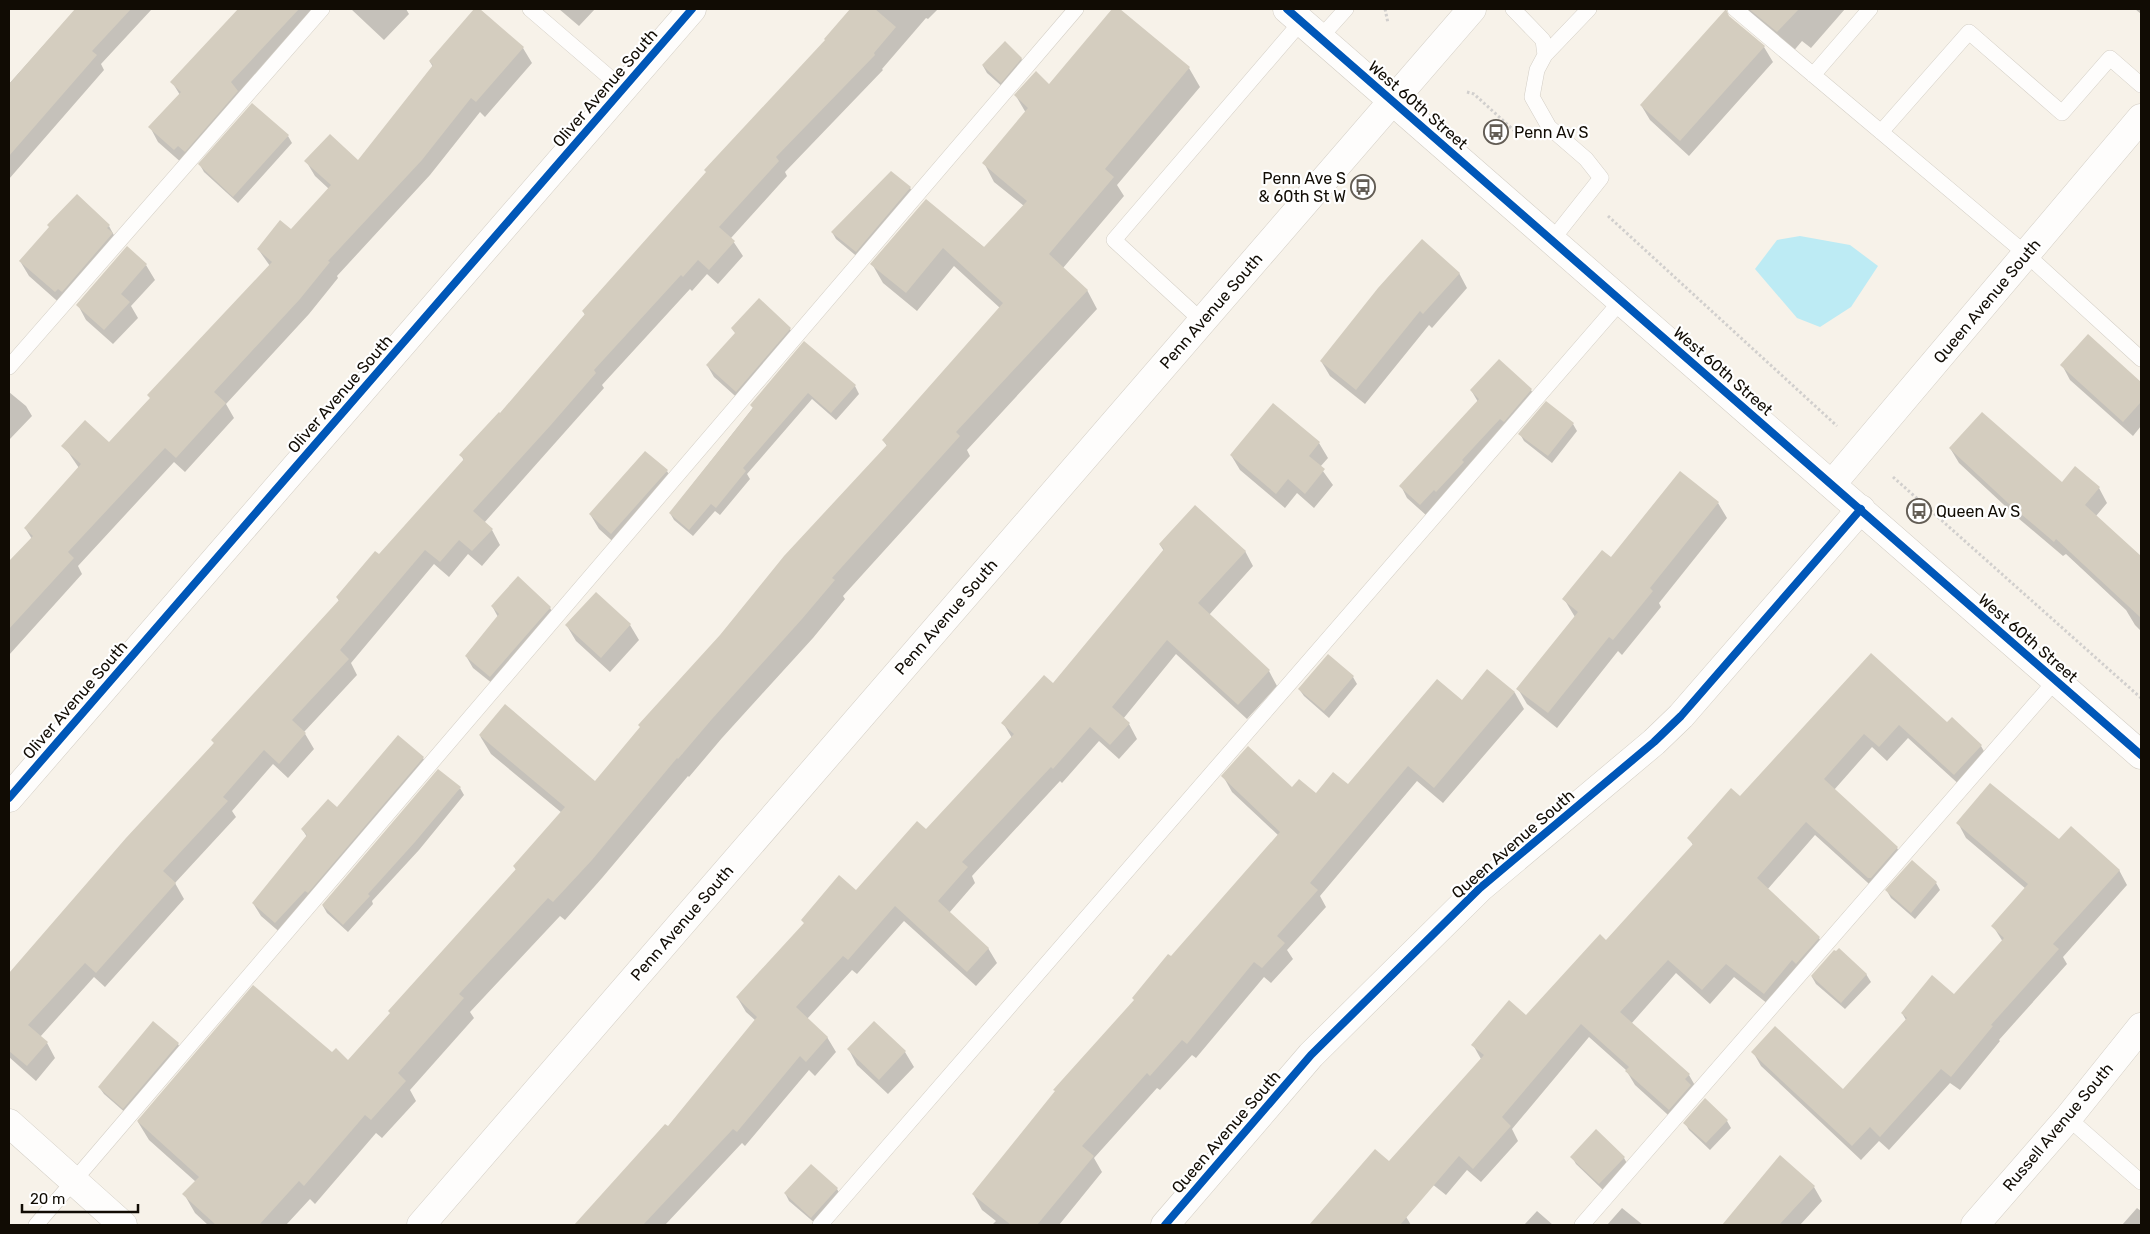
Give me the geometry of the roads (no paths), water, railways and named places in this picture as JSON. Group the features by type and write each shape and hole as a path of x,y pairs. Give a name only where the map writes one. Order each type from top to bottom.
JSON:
{"street":[{"name":"Oliver Avenue South","path":"9,798 692,9"},
{"name":"Penn Avenue South","path":"421,1225 1472,9"},
{"name":"West 60th Street","path":"1303,23 2141,755"},
{"name":"Queen Avenue South","path":"1832,484 2141,118"},
{"name":"Queen Avenue South","path":"1166,1225 1311,1055 1480,888 1654,742 1681,716 1861,509"},
{"name":"Russell Avenue South","path":"1975,1225 2068,1118 2141,1028"},
{"path":"9,1124 122,1225"}],"lane":[{"path":"9,367 322,9"},
{"path":"530,9 623,89"},
{"path":"36,1225 1076,9"},
{"path":"1202,321 1114,240 1303,23 1346,9"},
{"path":"1514,9 1543,40 1545,55"},
{"path":"1552,240 1602,178 1586,159 1549,127 1532,97 1537,70 1545,55 1589,9"},
{"path":"1736,9 2026,254 2141,358"},
{"path":"1813,75 1870,9"},
{"path":"1881,132 1969,32 2062,113 2110,58 2141,85"},
{"path":"820,1225 1621,301"},
{"path":"1582,1225 2056,680"},
{"path":"2068,1118 2141,1182"}],"water":[{"path":"1800,236 1850,245 1878,266 1851,307 1820,327 1797,318 1755,269 1777,240"}],"place":[{"name":"Penn Av S","path":"1496,132"},
{"name":"Penn Ave S & 60th St W","path":"1363,187"},
{"name":"Queen Av S","path":"1919,511"}]}
